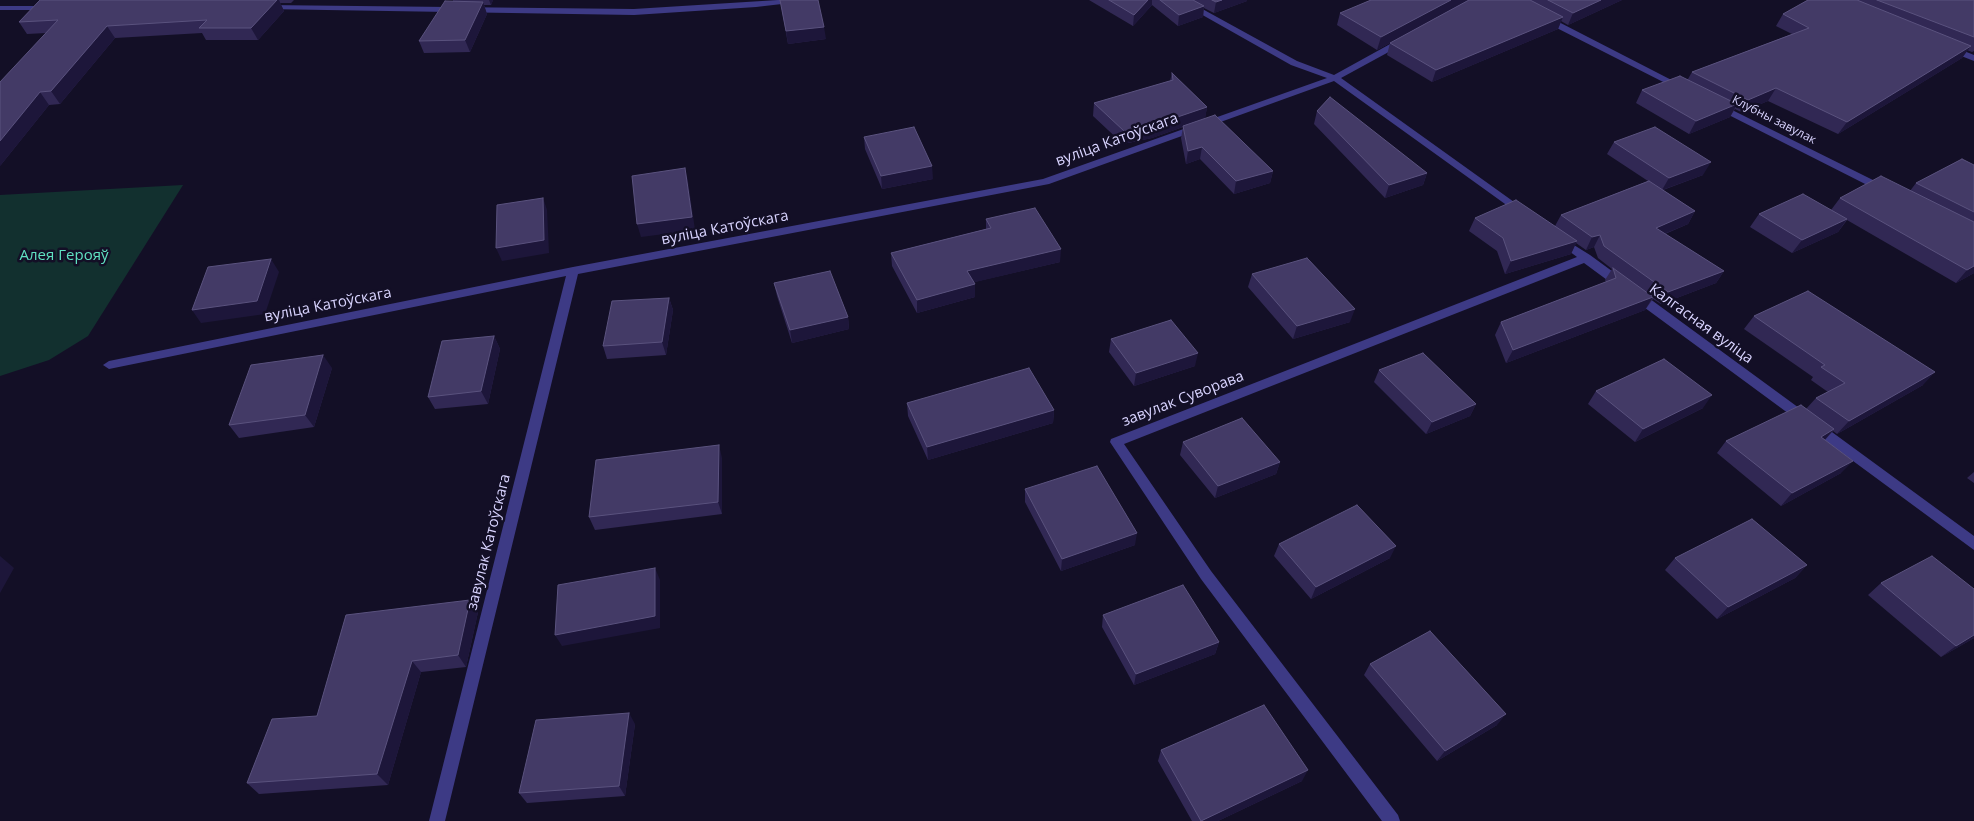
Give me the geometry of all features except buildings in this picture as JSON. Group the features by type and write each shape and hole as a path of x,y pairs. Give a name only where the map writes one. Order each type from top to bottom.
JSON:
{"street":[{"path":"256,7 634,12 764,4 798,0"},
{"path":"1180,0 1294,63 1335,78 1529,217"},
{"path":"0,8 61,8"},
{"path":"1535,13 1693,94"},
{"name":"вуліца Катоўскага","path":"109,365 573,271 1044,182 1335,78 1411,36"},
{"path":"1937,44 1974,58"},
{"name":"Клубны завулак","path":"1711,102 1895,196"},
{"name":"Калгасная вуліца","path":"1554,235 1974,544"},
{"name":"завулак Суворава","path":"1392,821 1206,575 1116,442 1156,428 1586,258"},
{"name":"завулак Катоўскага","path":"437,821 573,271"}],"green space":[{"name":"Алея Герояў","path":"183,185 88,336 49,360 0,376 0,195"}]}
